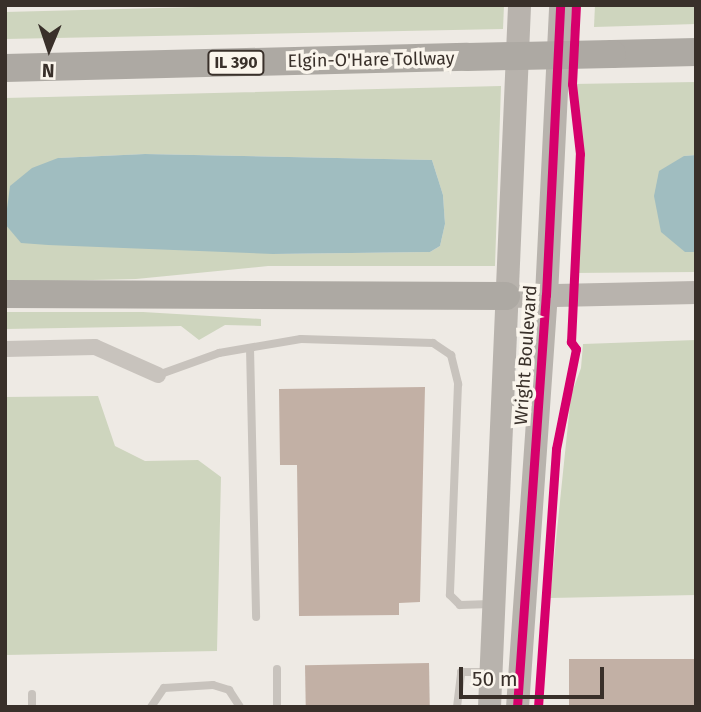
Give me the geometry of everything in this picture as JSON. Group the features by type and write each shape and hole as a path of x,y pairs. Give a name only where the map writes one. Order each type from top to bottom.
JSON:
{"highway":[{"name":"Elgin-O'Hare Tollway","path":"5,68 696,52"},
{"path":"5,294 506,296"}],"street":[{"name":"Wright Boulevard","path":"489,707 519,5"},
{"name":"Wright Boulevard","path":"517,707 546,295 560,5"},
{"path":"506,296 696,292"},
{"path":"5,349 95,347 158,375"}],"lane":[{"path":"158,375 219,353 301,339 433,343 451,355 458,384 450,595 460,605 493,604"},
{"path":"250,348 256,617"},
{"path":"277,669 277,707"},
{"path":"457,707 461,672 490,672"},
{"path":"151,707 164,688 214,685 229,690 240,707"},
{"path":"32,694 32,707"}],"green space":[{"path":"271,5 504,5 503,29 5,39 5,12"},
{"path":"595,5 696,5 696,24 594,27"},
{"path":"696,82 696,155 684,156 685,252 696,252 696,272 571,273 580,154 572,84"},
{"path":"501,86 495,266 268,266 136,279 5,282 5,98","holes":["145,154 432,160 443,195 445,224 440,246 430,252 273,254 58,158"]},
{"path":"5,312 143,312 261,319 261,326 225,325 199,340 181,326 5,329"},
{"path":"696,340 696,595 550,598 571,395 581,368 583,344"},
{"path":"98,396 115,446 145,461 198,460 221,477 217,651 5,655 5,397"}],"water":[{"path":"145,154 432,160 443,195 445,224 440,246 430,252 273,254 48,245 21,243 5,224 10,186 32,168 58,158"},
{"path":"696,155 696,252 685,252 661,232 654,196 659,171 684,156"}],"building":[{"path":"425,387 420,602 399,603 399,615 299,616 297,465 280,465 279,389"},
{"path":"569,659 696,659 696,707 569,707"},
{"path":"429,663 430,707 306,707 305,665"}],"cycle path":[{"path":"517,707 546,295 560,5"},
{"path":"538,707 556,449 576,349 571,342 580,154 572,84 576,5"}]}
